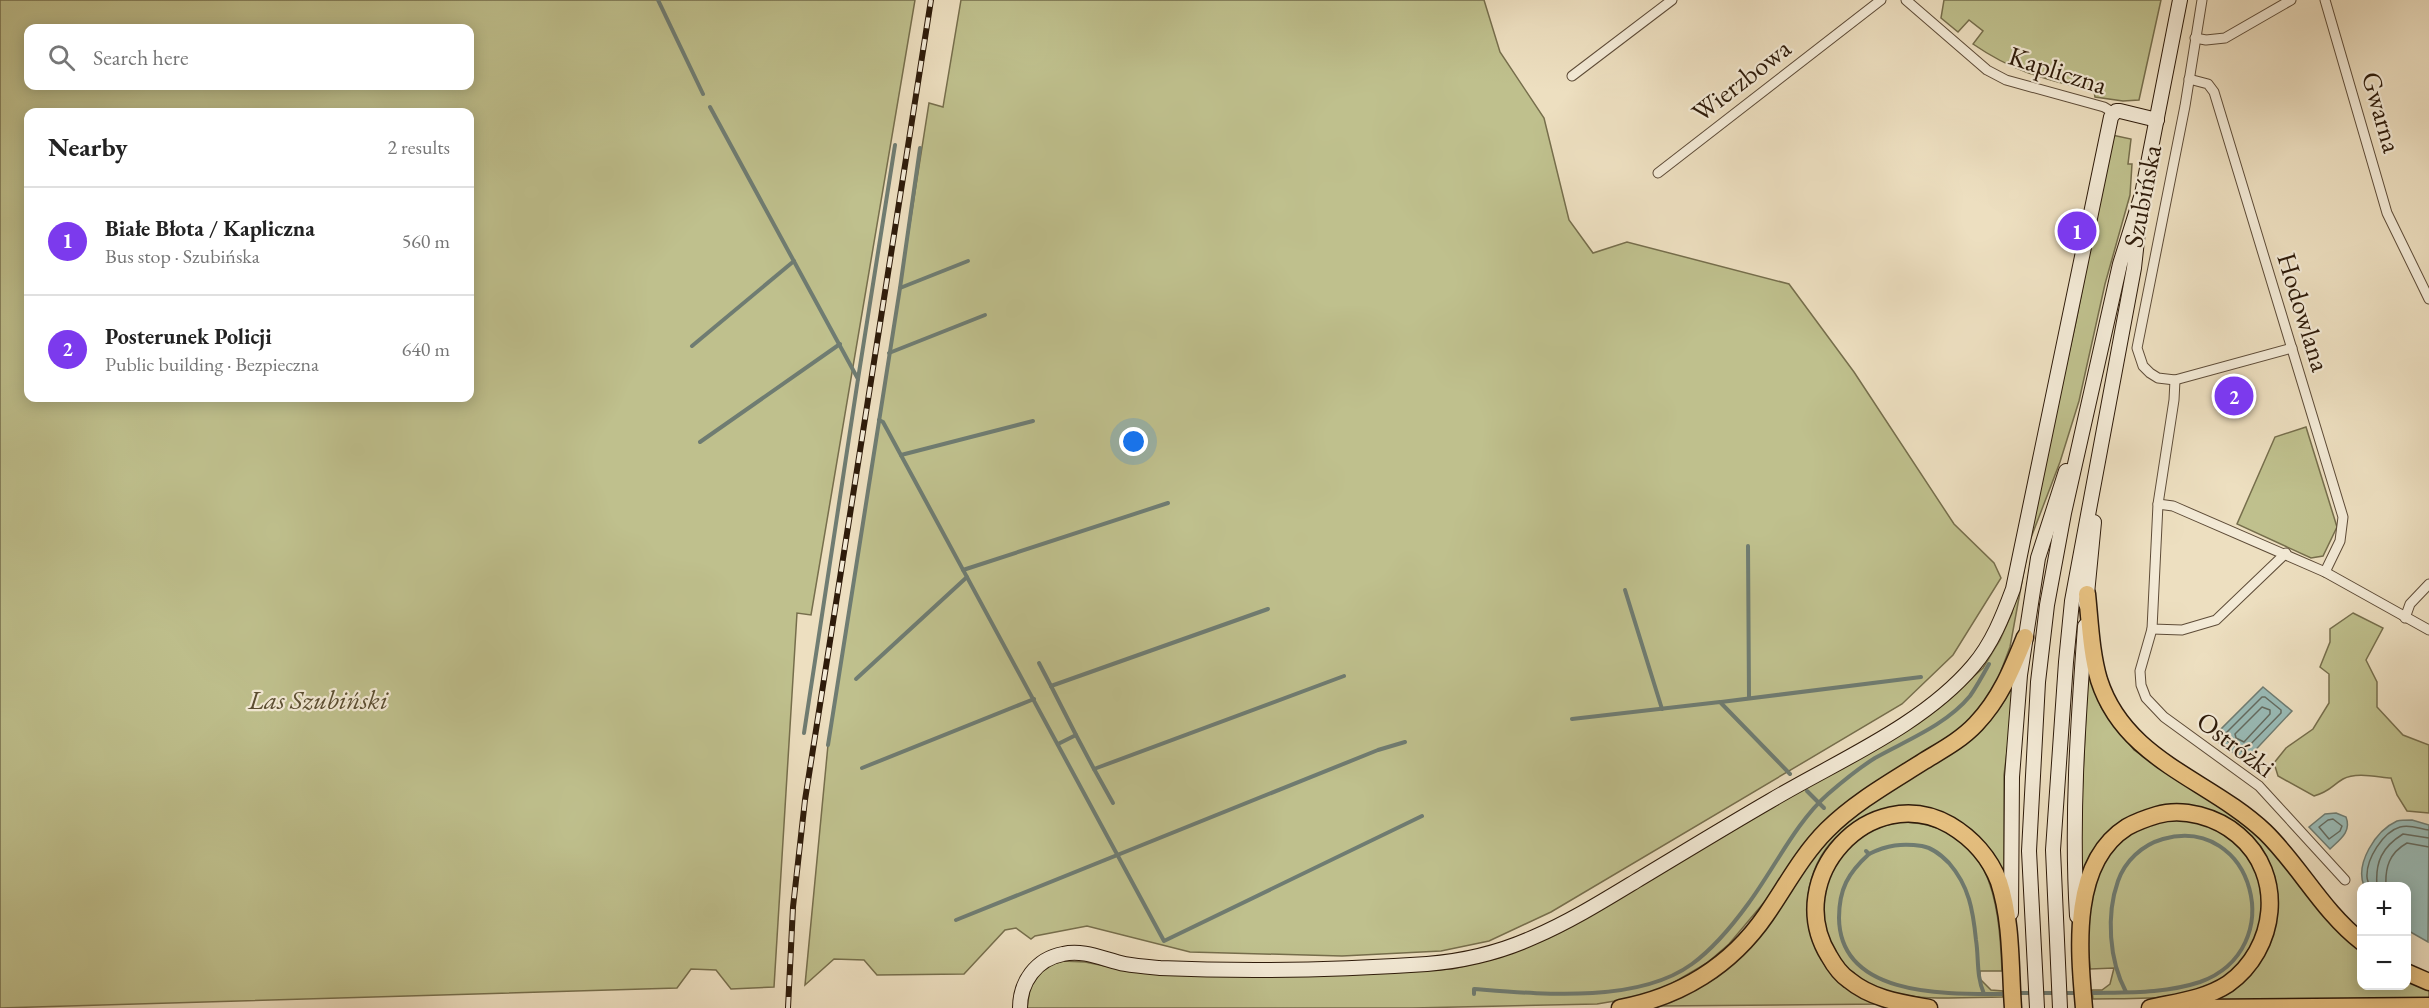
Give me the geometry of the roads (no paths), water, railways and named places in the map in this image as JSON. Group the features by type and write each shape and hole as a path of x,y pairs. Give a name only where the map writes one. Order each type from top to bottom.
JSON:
{"highway":[{"path":"2087,594 2092,645 2099,680 2123,727 2147,751 2252,820 2274,841 2330,912 2357,938"},
{"path":"1620,1008 1663,996 1693,983 1718,968 1747,940 1809,851 1827,830 1850,810 1958,741 1976,724 2004,686 2025,637"},
{"path":"2084,1008 2079,945 2088,883 2095,863 2127,827 2163,813 2183,812 2211,820 2238,834 2252,850 2263,870 2268,888 2270,907 2268,929 2259,950 2246,968 2227,984 2197,998 2150,1008"},
{"path":"1929,1008 1893,1002 1865,991 1848,980 1836,968 1822,944 1815,923 1815,898 1822,874 1833,853 1851,834 1885,817 1922,816 1944,822 1959,831 1988,860 1998,881 2007,914 2013,1008"},
{"path":"2411,974 2429,982"},
{"path":"2198,1008 2429,1006"}],"main road":[{"name":"Szubińska","path":"2098,454 2134,268 2142,194 2180,0"},
{"path":"1020,1008 1022,989 1029,974 1049,958 1064,953 1082,953 1125,964 1157,968 1311,968 1430,964 1478,956 1533,938 1583,912 1908,722 1973,666 1991,639 2013,589 2108,131 2114,113 2120,111 2157,120"},
{"name":"Szubińska","path":"2085,424 2120,264 2142,194"},
{"path":"2010,951 2012,777 2025,637 2043,535 2073,450 2085,424"},
{"path":"2037,1008 2029,851 2031,776 2038,682 2055,556 2085,424"},
{"path":"2079,945 2074,865 2076,757 2087,594 2097,495 2098,454"},
{"path":"2060,1008 2057,984 2053,850 2059,737 2072,601 2098,454"}],"street":[{"path":"1572,76 1672,0"},
{"name":"Wierzbowa","path":"1658,173 1881,0"},
{"name":"Kapliczna","path":"1906,0 1987,70 2006,80 2104,107 2114,113"},
{"name":"Szubińska","path":"2175,380 2158,378 2150,373 2143,366 2137,348 2202,0"},
{"path":"2195,38 2206,40 2225,38 2291,0"},
{"name":"Gwarna","path":"2325,0 2387,213 2429,299"},
{"name":"Hodowlana","path":"2189,79 2208,84 2214,92 2343,517 2340,541 2325,572"},
{"path":"2175,380 2292,348"},
{"name":"Ostróżki","path":"2175,380 2158,504 2152,629 2140,671 2141,685 2146,698 2164,717 2259,786 2344,880"},
{"path":"2158,504 2173,506 2325,572 2429,630"},
{"path":"2152,629 2182,630 2216,620 2286,554"},
{"path":"2405,618 2410,604 2429,584"}],"water":[{"path":"2263,687 2292,711 2245,761 2212,738"},
{"path":"2336,813 2346,817 2347,827 2344,835 2330,849 2309,827 2325,814"},
{"path":"2412,820 2429,825 2428,942 2411,932 2411,882 2363,882 2362,868 2369,849 2381,832 2397,821"}],"waterway":[{"path":"658,0 703,94"},
{"path":"710,107 858,379 804,733"},
{"path":"858,379 895,145"},
{"path":"828,745 920,148"},
{"path":"692,346 794,261"},
{"path":"900,288 968,261"},
{"path":"889,353 985,315"},
{"path":"700,442 840,344"},
{"path":"879,420 883,422 1164,941 1422,816"},
{"path":"901,455 1033,421"},
{"path":"963,570 1168,503"},
{"path":"1748,546 1749,698"},
{"path":"856,679 967,577"},
{"path":"1625,590 1662,709"},
{"path":"1058,744 1076,735 1051,686 1268,609"},
{"path":"1039,663 1051,686"},
{"path":"1474,994 1474,989 1557,994 1616,991 1670,977 1692,964 1715,944 1736,920 1795,832 1816,805 1857,770 1950,715 1970,696 1989,664"},
{"path":"1076,735 1094,769 1344,676"},
{"path":"1721,702 1921,677"},
{"path":"862,768 1034,699"},
{"path":"1572,719 1720,702 1790,774"},
{"path":"956,920 1378,750 1405,742"},
{"path":"1094,769 1113,803"},
{"path":"1807,791 1824,808"},
{"path":"2087,993 2144,992 2172,989 2200,982 2228,965 2245,942 2252,916 2249,889 2238,865 2220,846 2194,837 2163,839 2141,850 2125,867 2114,894 2111,937 2116,966 2126,992"},
{"path":"1866,851 1869,854 1895,846 1922,846 1937,852 1949,863 1969,899 1984,994"},
{"path":"1869,854 1855,868 1846,882 1839,908 1844,945 1858,964 1878,978 1902,986 1957,994 2007,994"},
{"path":"2018,993 2055,993"},
{"path":"2063,993 2079,993"}],"railway":[{"path":"788,1008 793,907 805,800 931,0"}],"place":[{"name":"Białe Błota / Kapliczna","path":"2077,231"},
{"name":"Posterunek Policji","path":"2234,396"}],"park label":[{"name":"Las Szubiński","path":"318,699"}]}
